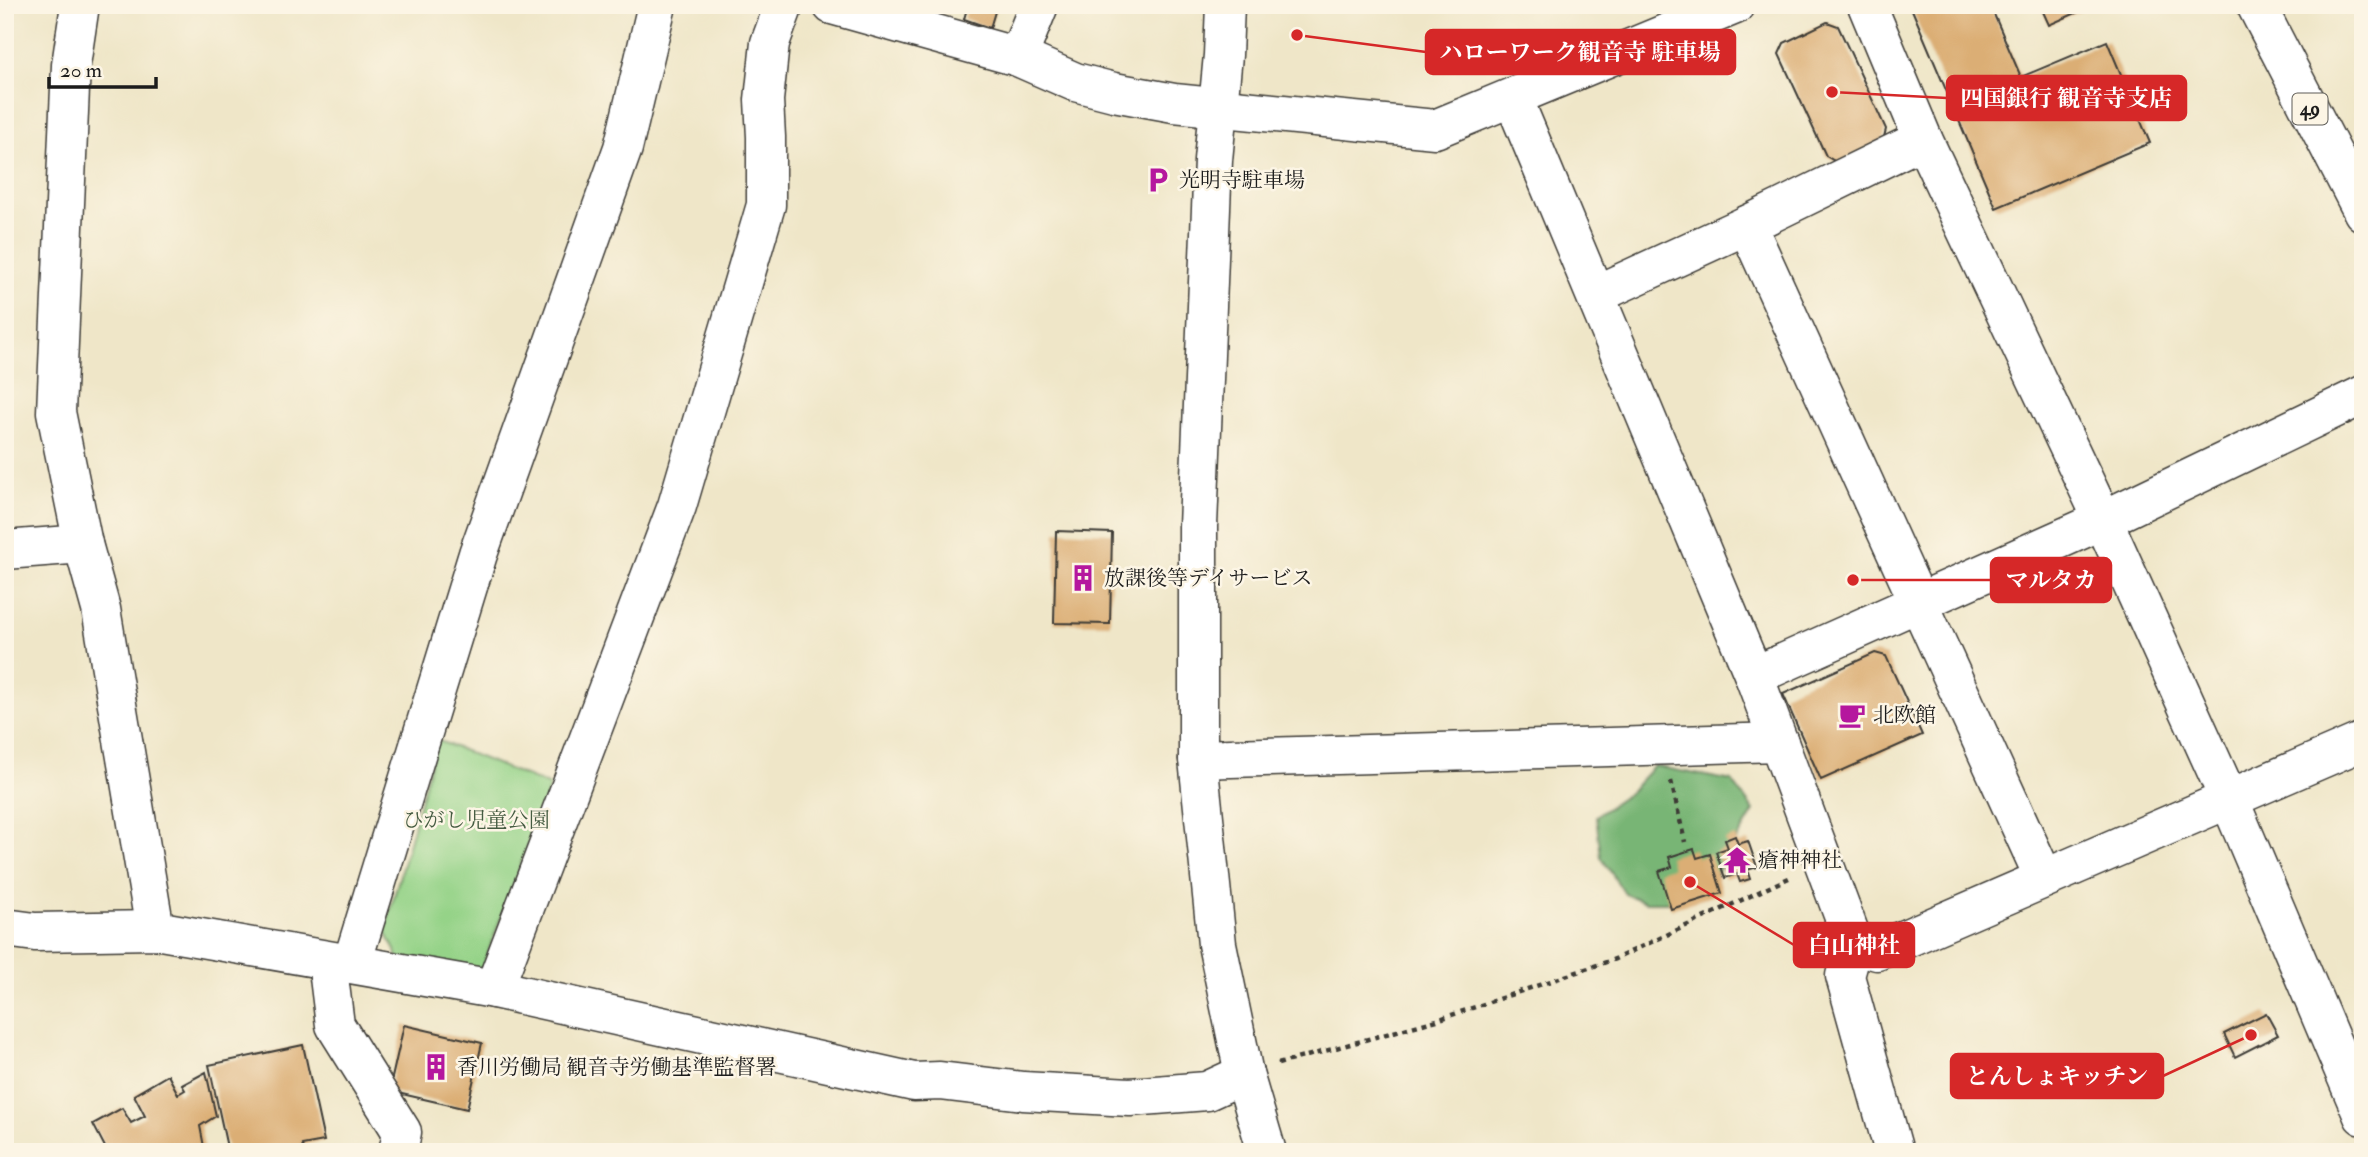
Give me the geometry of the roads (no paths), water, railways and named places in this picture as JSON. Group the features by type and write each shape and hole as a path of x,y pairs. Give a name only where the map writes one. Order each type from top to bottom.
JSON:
{"street":[{"path":"80,5 71,65 56,412 83,544 100,609 155,930"},
{"path":"398,1152 402,1132 335,1025 340,962 478,554 623,148 657,5"},
{"path":"494,989 681,493 766,205 764,100 770,43 784,5"},
{"path":"832,5 1018,57 1076,82 1114,92 1174,103 1435,129 1731,7"},
{"path":"1018,57 1039,5"},
{"path":"1224,5 1213,160 1198,526 1198,759 1217,944 1244,1074 1267,1152"},
{"path":"1867,5 1923,139 2103,520 2229,799 2363,1116"},
{"name":"49","path":"2256,5 2363,212"},
{"path":"1513,99 1597,294 1754,676 1854,944 1845,976 1894,1152"},
{"path":"1597,294 1748,225 1923,139"},
{"path":"1748,225 2044,878"},
{"path":"1754,676 2103,520 2363,395"},
{"path":"5,550 83,544"},
{"path":"1854,944 1877,951 2363,741"},
{"path":"1198,759 1779,742"},
{"path":"5,928 36,932 155,930 494,989 914,1082 940,1081 1023,1091 1130,1097 1207,1091 1244,1074"}],"place":[{"name":"ハローワーク観音寺 駐車場","path":"1297,35"},
{"name":"四国銀行 観音寺支店","path":"1832,92"},
{"name":"光明寺駐車場","path":"1158,180"},
{"name":"放課後等デイサービス","path":"1083,578"},
{"name":"マルタカ","path":"1853,580"},
{"name":"北欧館","path":"1852,715"},
{"name":"瘡神神社","path":"1737,860"},
{"name":"白山神社","path":"1690,882"},
{"name":"とんしょキッチン","path":"2251,1035"},
{"name":"香川労働局 観音寺労働基準監督署","path":"436,1067"}],"park label":[{"name":"ひがし児童公園","path":"476,820"}]}
